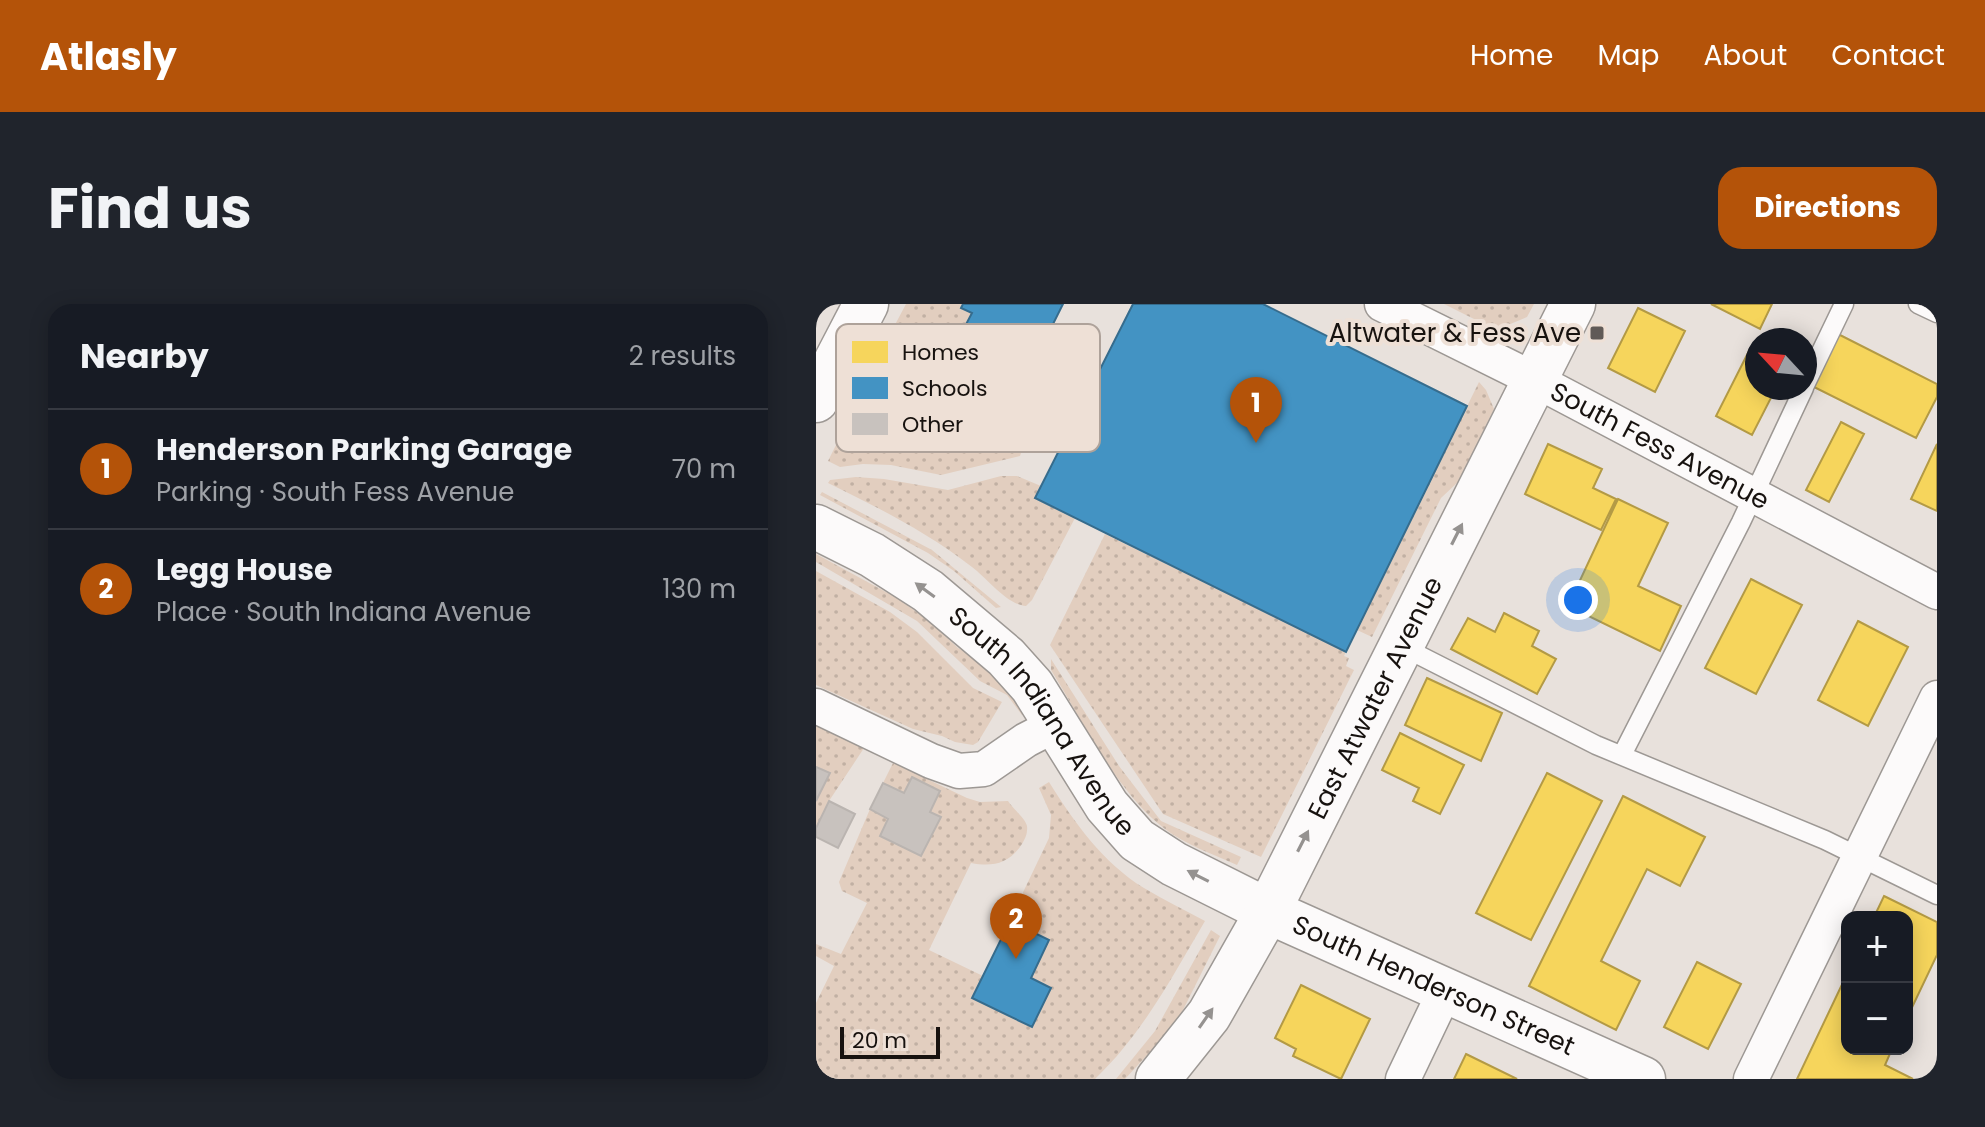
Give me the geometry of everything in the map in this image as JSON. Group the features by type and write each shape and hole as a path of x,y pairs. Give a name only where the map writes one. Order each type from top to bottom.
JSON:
{"street":[{"path":"856,324 866,304"},
{"name":"South Fess Avenue","path":"1382,304 1535,380 1937,592"},
{"name":"East Atwater Avenue","path":"1158,1079 1209,1015 1268,911 1573,304"},
{"path":"816,400 836,362"},
{"name":"South Indiana Avenue","path":"816,527 872,555 928,591 1006,657 1032,686 1107,806 1137,840 1174,864 1268,911"},
{"path":"1751,1079 1937,698"},
{"path":"816,706 931,761 959,771 984,769 1028,738 1057,724"},
{"name":"South Henderson Street","path":"1268,911 1643,1079"},
{"path":"1403,1079 1446,989"}],"lane":[{"path":"1817,360 1844,304"},
{"path":"1918,304 1937,313"},
{"path":"1622,755 1798,400"},
{"path":"1401,646 1596,745 1796,827 1937,895"}],"shaded area":[{"path":"906,304 963,304 962,308 984,324 895,324"},
{"path":"1444,304 1534,304 1527,317 1496,330"},
{"path":"1479,382 1494,409 1458,482 1441,498 1372,637 1357,630"},
{"path":"836,445 836,452 1021,453 1020,456 941,475 891,465 840,467 828,461"},
{"path":"1001,476 1017,476 1041,486 1035,499 1075,518 1026,606 1012,601 955,554 920,532 828,483 830,480 856,477 948,490"},
{"path":"822,492 932,550 1001,607 996,608 928,553 820,495"},
{"path":"1105,534 1346,652 1344,656 1349,658 1346,666 1354,670 1261,857 1163,814 1050,645"},
{"path":"816,554 897,598 929,621 958,648 1004,675 1024,704 1022,715 1007,695 980,681 917,621 816,562"},
{"path":"816,571 890,612 917,632 973,688 1002,702 978,742 973,745 955,742 913,729 816,685"},
{"path":"1051,659 1119,766 1161,821 1241,857 1237,865 1173,835 1148,814 1102,755 1051,670"},
{"path":"816,719 866,745 829,801 816,828"},
{"path":"893,763 967,798 980,802 1008,801 1027,826 1022,844 1006,860 986,865 971,863 929,950 983,976 1049,838 1051,815 1039,788 1049,782 1079,827 1115,867 1144,888 1205,921 1142,1024 1095,1079 816,1079 816,1003 834,966 816,956 816,944 841,954 867,903 842,891 839,882 870,809 888,819 881,836 921,856 940,817 930,812 940,791 912,777 904,793 883,783"},
{"path":"1211,930 1220,936 1176,1024 1125,1079 1116,1079 1155,1031"}],"building: Homes":[{"path":"1711,304 1772,304 1758,328"},
{"path":"1638,308 1685,331 1655,392 1608,368"},
{"path":"1838,334 1937,384 1937,397 1916,438 1817,388 1817,376"},
{"path":"1745,359 1745,400 1770,400 1752,435 1716,416"},
{"path":"1841,422 1864,434 1829,502 1806,490"},
{"path":"1548,444 1602,469 1593,488 1616,499 1601,530 1525,494"},
{"path":"1937,444 1937,511 1911,499"},
{"path":"1618,499 1668,523 1638,586 1681,606 1660,651 1568,606"},
{"path":"1751,579 1802,605 1756,694 1705,668"},
{"path":"1504,613 1539,631 1532,646 1556,659 1537,694 1451,649 1468,618 1495,632"},
{"path":"1858,621 1908,647 1868,726 1818,700"},
{"path":"1427,678 1502,713 1481,761 1405,725"},
{"path":"1400,733 1464,765 1440,814 1413,801 1419,788 1382,770"},
{"path":"1547,773 1602,801 1531,940 1476,913"},
{"path":"1623,796 1705,837 1680,886 1647,869 1601,961 1640,981 1616,1030 1529,986"},
{"path":"1884,896 1937,922 1937,955 1913,1005 1913,911 1877,911"},
{"path":"1697,962 1741,984 1708,1049 1664,1027"},
{"path":"1301,985 1370,1019 1341,1079 1293,1056 1296,1049 1275,1038"},
{"path":"1841,987 1841,1055 1889,1055 1885,1065 1913,1079 1797,1079"},
{"path":"1466,1054 1517,1079 1454,1079"}],"building: Schools":[{"path":"963,304 1063,304 1053,324 966,324 972,313 961,308"},
{"path":"1133,304 1263,304 1467,406 1346,652 1035,498 1058,452 1100,452 1100,369"},
{"path":"1010,921 1049,940 1031,978 1051,988 1032,1027 972,998"}],"building: Other":[{"path":"816,767 830,773 816,801"},
{"path":"912,777 940,791 930,812 941,817 921,856 880,836 888,819 870,809 883,783 904,793"},
{"path":"829,801 855,814 838,848 816,837 816,828"}],"place":[{"name":"Altwater & Fess Ave","path":"1597,333"},
{"name":"Henderson Parking Garage","path":"1256,443"},
{"name":"Legg House","path":"1016,959"}]}
